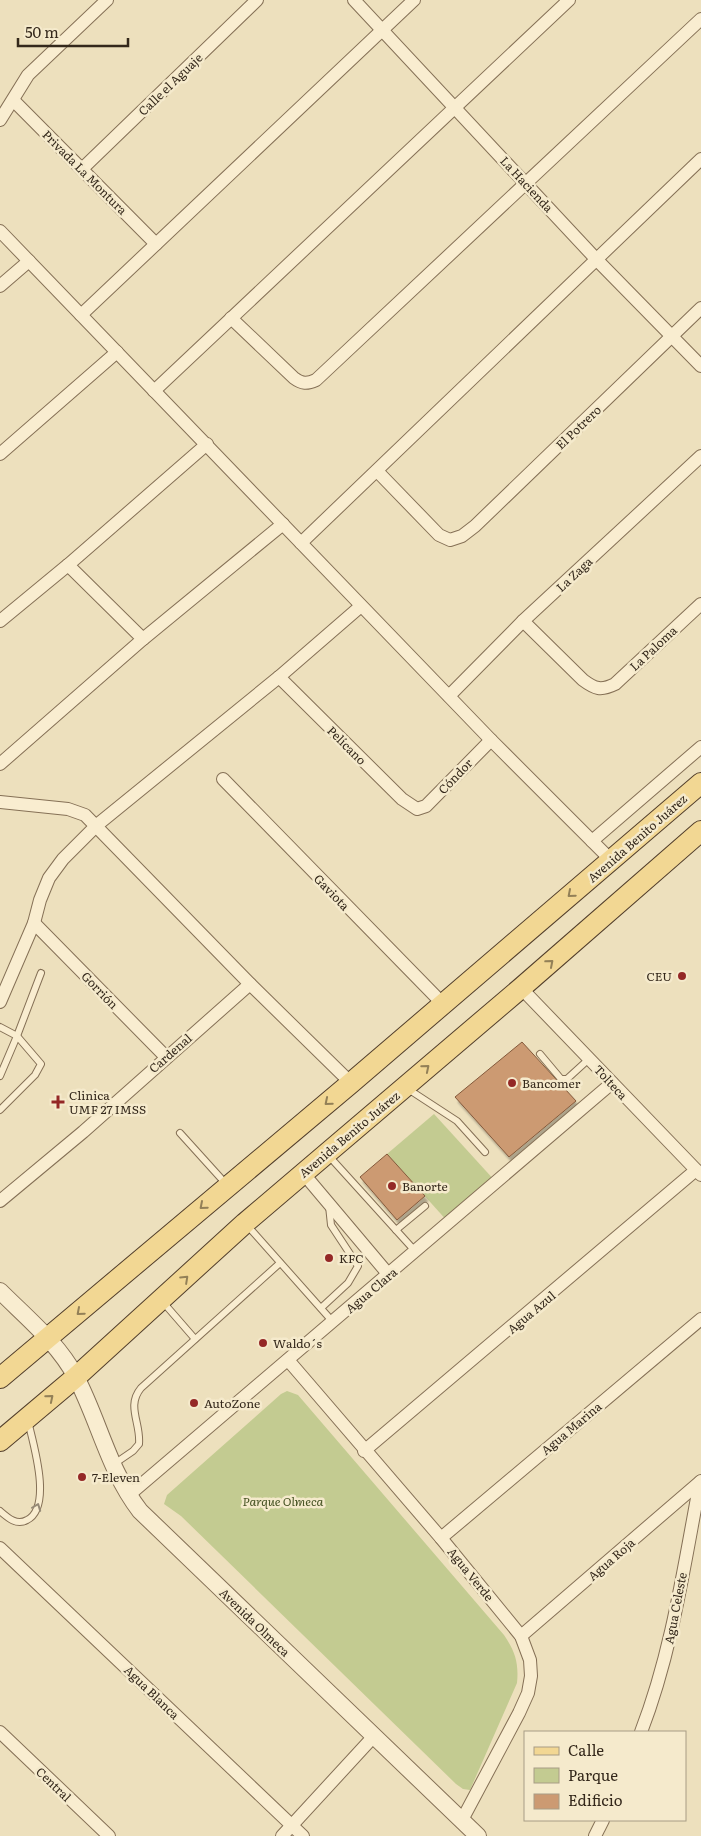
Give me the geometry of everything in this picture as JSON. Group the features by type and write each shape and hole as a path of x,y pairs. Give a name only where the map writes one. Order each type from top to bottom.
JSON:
{"main road":[{"name":"Avenida Benito Juárez","path":"0,1378 49,1339 701,782"},
{"name":"Avenida Benito Juárez","path":"0,1441 76,1377 245,1223 521,988 701,831"}],"street":[{"path":"0,120 14,101 19,87 28,74 107,0"},
{"name":"Calle el Aguaje","path":"83,168 257,0"},
{"name":"La Hacienda","path":"354,0 597,260 701,366"},
{"path":"81,315 414,0"},
{"path":"154,391 569,0"},
{"path":"231,318 300,383 308,384 316,380 528,184 701,18"},
{"name":"Privada La Montura","path":"14,101 83,168 156,244"},
{"path":"301,543 701,159"},
{"path":"0,231 491,740 611,860"},
{"path":"0,286 29,261"},
{"name":"El Potrero","path":"378,471 439,534 450,540 462,536 475,526 701,308"},
{"path":"0,454 118,352"},
{"path":"0,621 68,565 207,444"},
{"name":"La Zaga","path":"449,696 523,622 701,456"},
{"path":"0,764 143,639 283,524"},
{"path":"68,565 143,639"},
{"name":"La Paloma","path":"523,622 583,680 593,688 603,690 614,684 701,604"},
{"path":"0,1002 34,923 40,900 50,878 63,859 97,825 279,677 361,606"},
{"name":"Pelícano","path":"279,677 402,799 418,809"},
{"name":"Cóndor","path":"418,809 426,806 491,740"},
{"path":"592,841 701,747"},
{"name":"Gaviota","path":"223,779 442,1004"},
{"path":"0,802 68,809 85,815 97,825 250,984 351,1082"},
{"name":"Gorrión","path":"34,923 166,1057"},
{"name":"Cardenal","path":"0,1201 83,1132 250,984"},
{"name":"Tolteca","path":"521,988 699,1173"},
{"name":"Agua Clara","path":"129,1496 612,1083"},
{"path":"303,1173 389,1275"},
{"name":"Agua Azul","path":"364,1451 699,1173"},
{"name":"Avenida Olmeca","path":"0,1292 49,1339 76,1377 113,1464 129,1496 156,1527 478,1836"},
{"name":"Agua Marina","path":"441,1538 701,1319"},
{"name":"Agua Verde","path":"288,1360 364,1451 441,1538 521,1636 530,1660 531,1676 528,1693 462,1820"},
{"name":"Agua Roja","path":"521,1636 701,1481"},
{"name":"Agua Celeste","path":"641,1731 654,1698 669,1644 701,1481"},
{"name":"Agua Blanca","path":"0,1548 303,1836"},
{"name":"Central","path":"0,1732 109,1836"},
{"path":"282,1836 374,1736"},
{"path":"595,1836 602,1821"}],"lane":[{"path":"0,1076 41,973"},
{"path":"0,1027 17,1036 41,1064 35,1075 0,1110"},
{"path":"540,1054 561,1079 567,1079 590,1058"},
{"path":"405,1086 457,1121 485,1152"},
{"path":"180,1133 227,1186"},
{"path":"326,1153 416,1252"},
{"path":"321,1308 348,1283 358,1266 331,1225 329,1204"},
{"path":"396,1230 424,1206"},
{"path":"245,1223 333,1322"},
{"path":"113,1464 133,1451 139,1444 133,1405 135,1396 148,1380 280,1264"},
{"path":"161,1300 196,1339"},
{"path":"0,1511 14,1522 22,1522 34,1515 39,1506 40,1485 28,1417"}],"green space":[{"path":"434,1114 496,1182 449,1223 387,1154"},
{"name":"Parque Olmeca","path":"287,1391 298,1395 504,1635 511,1646 517,1663 517,1683 470,1790 463,1789 456,1784 181,1516 164,1504 167,1495 281,1394"}],"building":[{"path":"522,1042 576,1101 509,1157 455,1097"},
{"name":"Banorte","path":"387,1154 425,1196 397,1220 360,1177"}],"place":[{"name":"CEU","path":"682,976"},
{"name":"Bancomer","path":"512,1083"},
{"name":"Clinica UMF 27 IMSS","path":"58,1102"},
{"name":"Banorte","path":"392,1186"},
{"name":"KFC","path":"329,1258"},
{"name":"Waldo´s","path":"263,1343"},
{"name":"AutoZone","path":"194,1403"},
{"name":"7-Eleven","path":"82,1477"}]}
